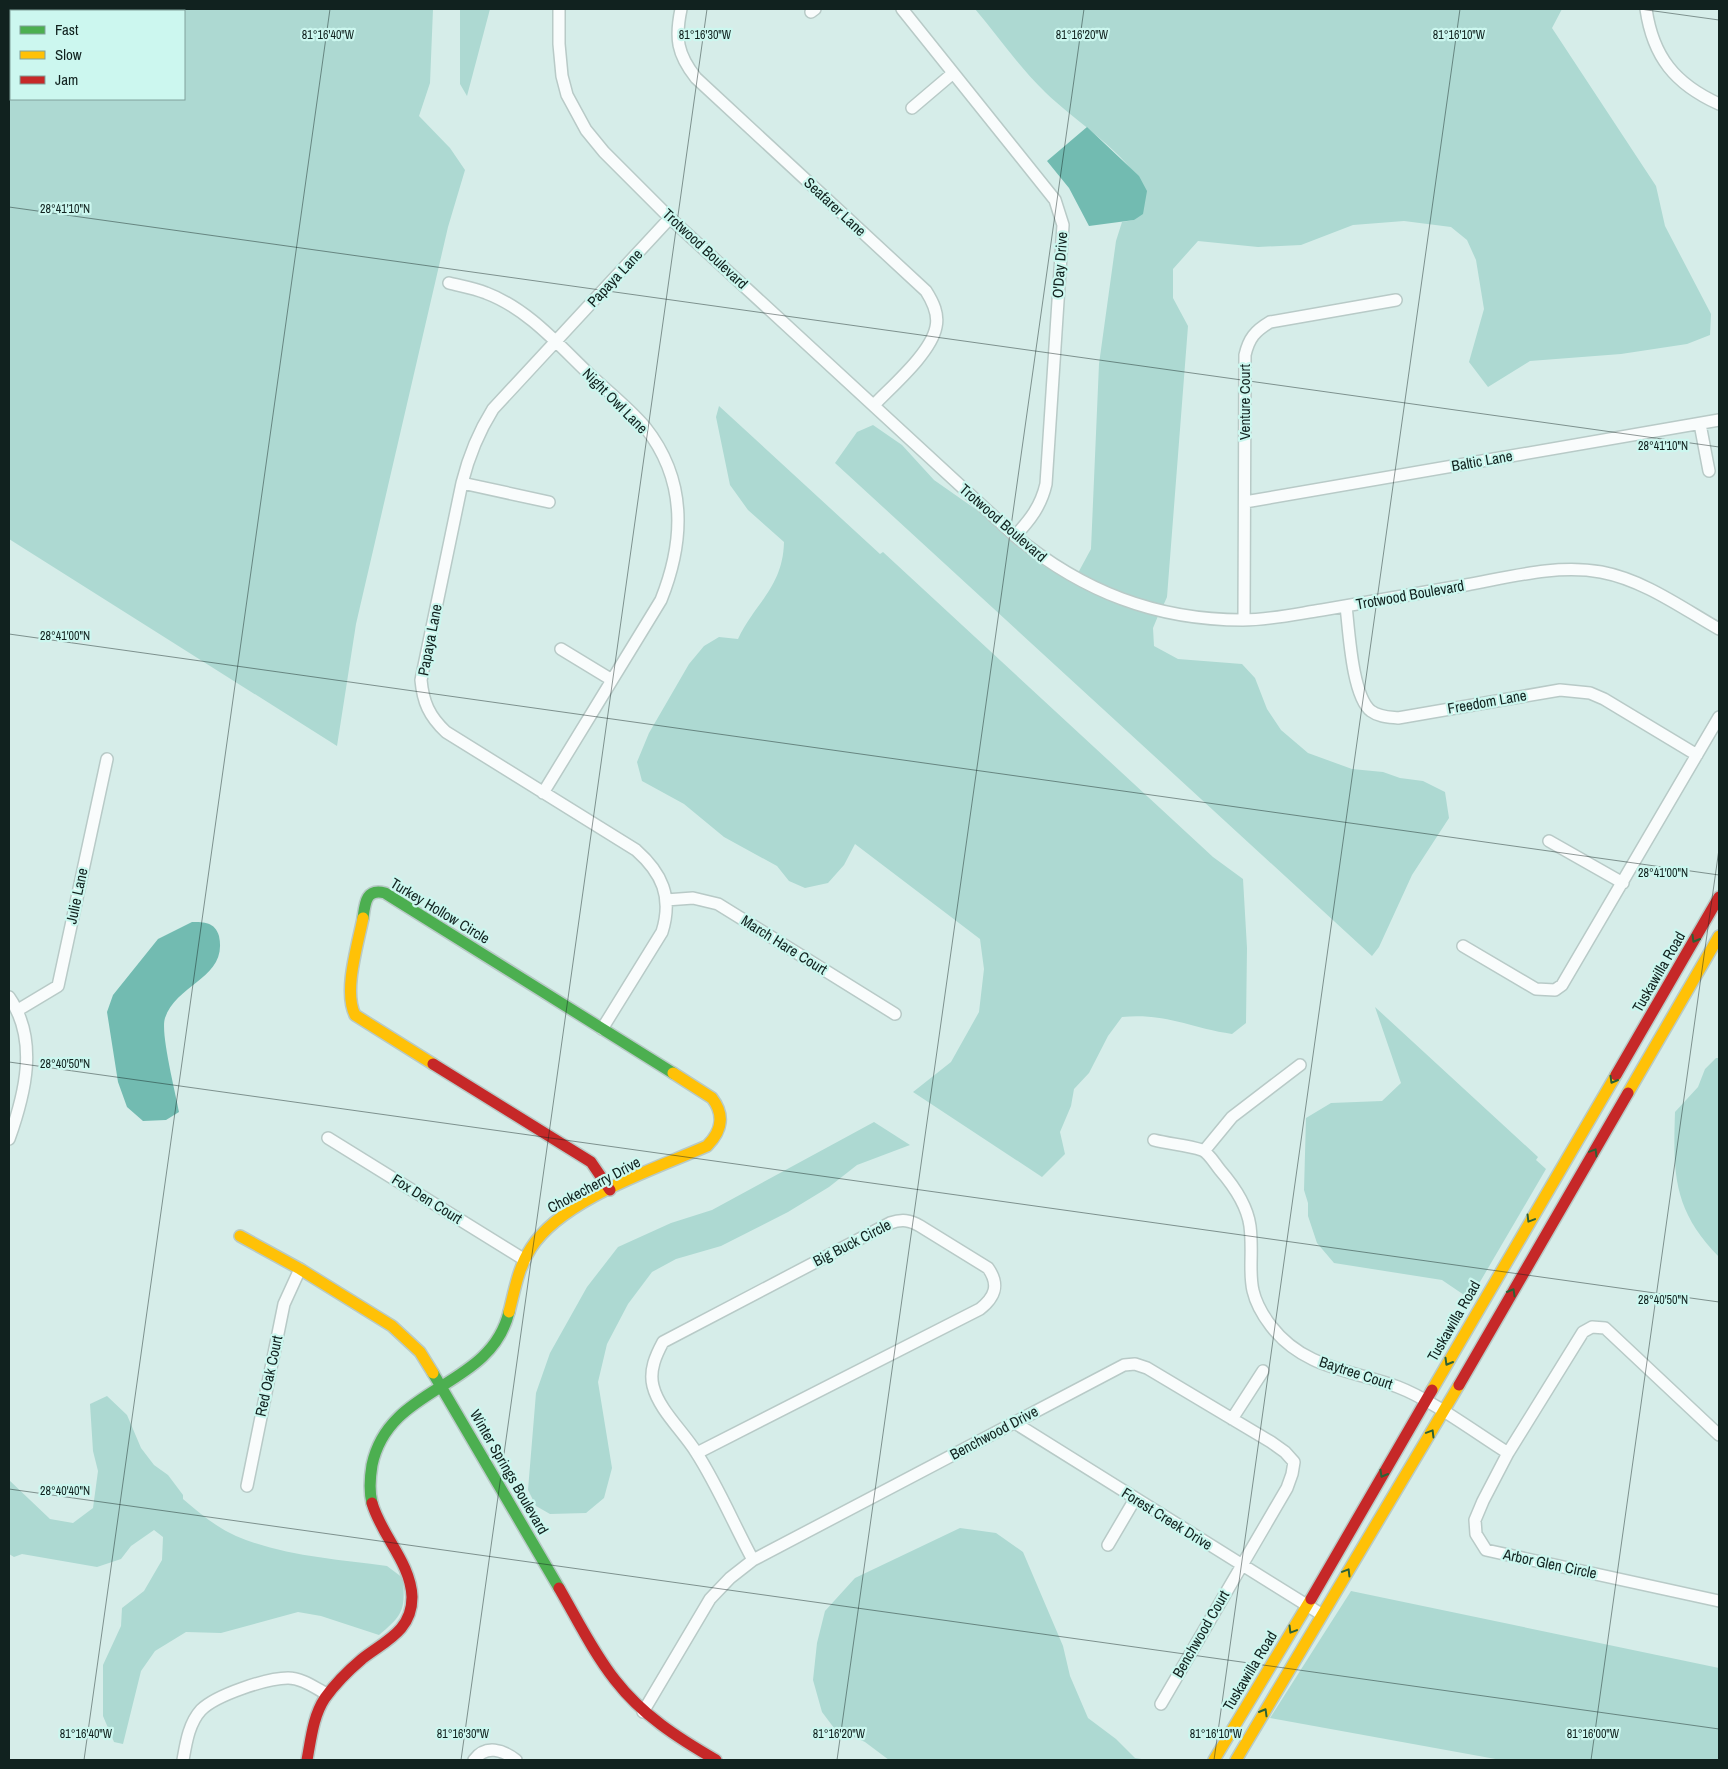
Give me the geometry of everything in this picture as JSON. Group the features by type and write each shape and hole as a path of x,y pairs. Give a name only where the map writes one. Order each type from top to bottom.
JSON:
{"street":[{"name":"Trotwood Boulevard","path":"560,9 559,44 562,76 575,112 586,130 604,152 670,218 1015,536 1046,562 1088,585 1129,603 1185,616 1244,620 1265,619 1346,606 1538,572 1572,570 1600,572 1635,582 1719,629"},
{"name":"Seafarer Lane","path":"681,9 677,42 688,68 696,78 919,284 931,299 936,310 937,327 930,345 874,405"},
{"name":"O'Day Drive","path":"902,9 952,74 1055,200 1063,224 1046,484 1042,500 1033,516 1015,536"},
{"path":"1646,9 1649,30 1657,50 1676,78 1696,94 1719,104"},
{"path":"912,108 952,74"},
{"name":"Papaya Lane","path":"602,1030 662,932 667,917 666,900 660,878 650,863 636,850 446,732 433,719 422,696 421,680 462,483 468,458 479,431 493,409 670,218"},
{"name":"Night Owl Lane","path":"449,283 486,293 510,304 532,319 644,427 663,454 671,477 679,512 678,543 672,572 661,600 543,793"},
{"name":"Venture Court","path":"1244,620 1245,355 1248,343 1256,330 1270,322 1396,300"},
{"name":"Baltic Lane","path":"1245,502 1719,420"},
{"path":"1700,424 1709,471"},
{"path":"462,483 549,502"},
{"name":"Freedom Lane","path":"1346,606 1358,689 1364,702 1372,711 1384,717 1398,718 1560,690 1577,690 1604,699 1697,755"},
{"path":"561,649 612,680"},
{"path":"1463,946 1536,989 1555,990 1569,976 1719,717"},
{"name":"Julie Lane","path":"18,1010 58,986 107,759"},
{"path":"1549,841 1623,883"},
{"name":"Turkey Hollow Circle","path":"610,1190 591,1162 355,1015 350,1005 350,992 366,899 371,893 378,891 386,893 712,1098 722,1113 721,1124"},
{"name":"Tuskawilla Road","path":"1214,1760 1307,1605 1719,897"},
{"name":"March Hare Court","path":"666,900 692,898 718,904 895,1014"},
{"path":"1236,1760 1321,1614 1443,1413 1719,936"},
{"path":"9,998 18,1010 26,1056 26,1079 21,1104 9,1139"},
{"path":"1154,1140 1204,1151 1232,1117 1300,1065"},
{"name":"Chokecherry Drive","path":"307,1760 317,1717 327,1694 367,1655 397,1635 409,1618 413,1599 409,1576 372,1512 370,1477 374,1456 382,1435 396,1416 410,1404 442,1387 482,1360 500,1337 525,1260 549,1227 565,1214 610,1190 707,1146 718,1133 721,1124"},
{"name":"Fox Den Court","path":"328,1138 525,1260"},
{"name":"Baytree Court","path":"1204,1151 1232,1185 1243,1205 1250,1224 1250,1284 1259,1307 1271,1326 1286,1342 1306,1356 1340,1371 1399,1388 1425,1402"},
{"name":"Big Buck Circle","path":"697,1453 980,1309 994,1294 996,1285 993,1275 988,1268 920,1226 910,1221 899,1220 890,1222 663,1342 655,1356 652,1383 656,1398 697,1453 753,1560"},
{"name":"Winter Springs Boulevard","path":"240,1236 300,1269 392,1326 420,1352 604,1665 622,1691 643,1712 677,1738 716,1760"},
{"name":"Red Oak Court","path":"247,1486 284,1304 300,1269"},
{"name":"Arbor Glen Circle","path":"1719,1435 1605,1328 1592,1327 1582,1332 1508,1453 1475,1520 1476,1534 1486,1550 1719,1601"},
{"name":"Benchwood Drive","path":"643,1712 710,1599 730,1578 753,1560 1124,1365 1135,1364 1147,1368 1285,1452 1294,1462 1287,1488 1241,1565"},
{"path":"1232,1419 1263,1371"},
{"path":"1425,1402 1508,1453"},
{"name":"Forest Creek Drive","path":"1015,1422 1321,1614"},
{"path":"1108,1546 1135,1499"},
{"name":"Benchwood Court","path":"1161,1704 1241,1565"},
{"path":"183,1760 193,1722 201,1710 212,1701 275,1680 289,1678 302,1681 327,1694"},
{"path":"474,1760 488,1750 498,1750 516,1760"}],"green space":[{"path":"9,9 433,9 430,83 419,116 450,148 465,170 448,227 356,624 337,746 9,539"},
{"path":"460,9 490,9 467,96 460,84"},
{"path":"975,9 1562,9 1552,28 1656,186 1665,226 1711,314 1710,335 1687,344 1621,354 1530,361 1488,387 1469,362 1484,309 1476,260 1467,240 1451,227 1404,221 1353,225 1301,245 1258,247 1198,241 1173,269 1173,298 1188,326 1167,597 1163,606 1098,584 1078,573 1091,549 1099,364 1116,241 1122,222 1134,220 1146,191 1126,163 1113,150 1035,82"},
{"path":"719,406 880,554 883,552 1213,857 1243,879 1247,948 1246,1023 1232,1034 1166,1019 1138,1016 1122,1017 1108,1036 1089,1073 1074,1089 1071,1106 1060,1132 1065,1154 1042,1177 913,1092 951,1062 979,1012 984,969 980,939 855,844 844,865 828,883 805,888 789,881 777,866 724,837 684,804 642,781 637,762 649,733 689,664 704,646 719,637 738,639 773,583 779,571 782,558 784,542 748,510 730,485 716,417"},
{"path":"873,425 902,445 934,480 984,515 1014,543 1044,566 1086,590 1128,608 1158,616 1153,628 1154,646 1178,659 1242,664 1255,678 1267,709 1281,730 1308,753 1352,769 1383,772 1400,778 1423,781 1445,792 1449,818 1412,875 1379,947 1372,956 835,463 857,432"},
{"path":"1375,1007 1538,1157 1536,1160 1546,1169 1470,1299 1442,1280 1334,1263 1317,1243 1308,1216 1308,1203 1304,1190 1306,1118 1331,1103 1382,1101 1401,1083"},
{"path":"1716,1058 1719,1058 1719,1257 1692,1223 1684,1207 1676,1173 1675,1154 1675,1112 1698,1087 1705,1069"},
{"path":"874,1122 910,1145 857,1165 829,1187 788,1212 721,1246 676,1259 652,1272 628,1304 607,1344 598,1382 612,1468 604,1498 586,1513 550,1514 536,1506 528,1490 536,1393 550,1353 587,1287 618,1247 671,1223 712,1210"},
{"path":"107,1396 127,1415 141,1448 154,1465 168,1475 183,1495 183,1499 222,1528 236,1536 272,1548 310,1556 387,1566 403,1578 403,1605 394,1622 379,1635 321,1616 298,1612 221,1633 186,1632 155,1651 141,1671 123,1744 114,1742 103,1716 103,1665 121,1626 122,1608 144,1591 162,1560 163,1537 154,1530 131,1546 121,1559 97,1567 22,1554 14,1557 9,1554 9,1480 50,1519 73,1523 93,1508 98,1471 93,1451 90,1404"},
{"path":"960,1528 996,1533 1023,1552 1063,1646 1070,1676 1088,1718 1116,1739 1135,1758 1148,1760 889,1760 865,1742 834,1728 822,1712 813,1680 817,1643 825,1611 855,1578"},
{"path":"1351,1591 1719,1668 1719,1760 1501,1760 1270,1718"}],"water":[{"path":"1087,127 1139,176 1147,191 1143,214 1134,220 1089,226 1069,188 1047,161"},
{"path":"192,922 205,923 215,928 219,936 220,950 216,962 209,971 180,996 171,1006 165,1018 166,1050 179,1112 166,1120 143,1121 127,1107 118,1082 107,1012 113,995 158,939"}],"traffic: fast":[{"path":"363,918 366,902 370,895 379,892 385,893 673,1073"},
{"path":"372,1503 370,1494 372,1465 382,1438 398,1418 482,1357 498,1338 509,1312"},
{"path":"433,1373 559,1588"}],"traffic: slow":[{"path":"363,918 355,954 350,993 355,1015 433,1064"},
{"path":"1628,1093 1719,936"},
{"path":"509,1312 523,1263 531,1248 545,1230 587,1200 637,1175 707,1146 716,1135 719,1129 720,1117 712,1098 673,1073"},
{"path":"1432,1390 1616,1075"},
{"path":"240,1236 300,1269 392,1326 420,1352 433,1373"},
{"path":"1236,1760 1459,1385"},
{"path":"1214,1760 1311,1599"}],"traffic: jam":[{"path":"1616,1075 1719,897"},
{"path":"433,1064 591,1162 610,1190"},
{"path":"1459,1385 1628,1093"},
{"path":"1311,1599 1432,1390"},
{"path":"307,1760 315,1720 325,1698 357,1663 396,1634 402,1627 411,1609 412,1597 407,1572 376,1515 372,1503"},
{"path":"559,1588 600,1658 626,1693 661,1725 716,1760"}]}
